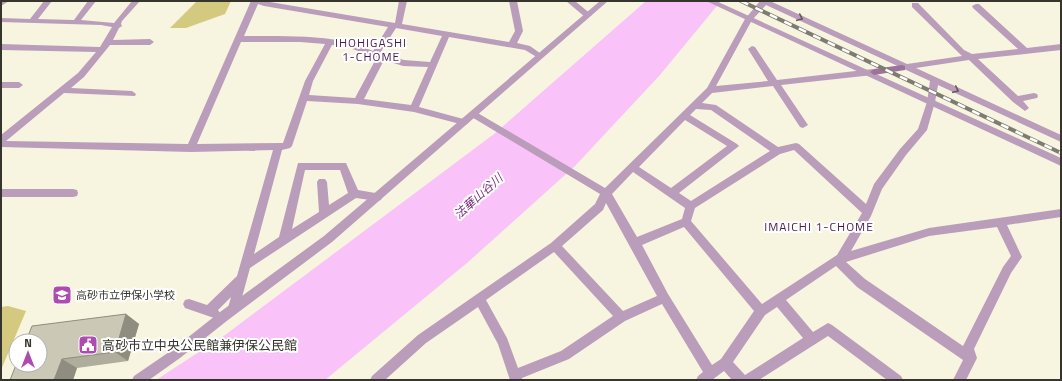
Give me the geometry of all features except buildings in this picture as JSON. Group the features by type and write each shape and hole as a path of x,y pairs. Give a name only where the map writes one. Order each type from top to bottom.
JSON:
{"main road":[{"path":"874,72 904,68"}],"street":[{"path":"1,4 5,1"},
{"path":"32,21 48,1"},
{"path":"76,22 92,1"},
{"path":"1,140 81,75 108,43 118,26 119,20 136,1"},
{"path":"190,148 255,1"},
{"path":"358,101 377,63 378,55 395,26 403,1"},
{"path":"512,45 519,31 513,1"},
{"path":"570,1 588,15"},
{"path":"138,380 176,354 234,308 328,239 604,1"},
{"path":"710,1 862,73 931,102 1061,162"},
{"path":"376,380 422,339 555,246 599,207 606,193 710,90 749,19 765,1 904,68 934,80 1061,139"},
{"path":"262,2 512,45 527,48 540,56"},
{"path":"915,5 961,52 971,57 1025,108"},
{"path":"976,6 1025,51"},
{"path":"929,19 940,18"},
{"path":"1,20 76,22 118,26"},
{"path":"414,109 446,33"},
{"path":"238,39 330,42 344,44 402,63 432,65"},
{"path":"108,43 150,42"},
{"path":"1,144 190,148 287,146 309,81 330,42"},
{"path":"1,47 102,50"},
{"path":"904,68 971,57 1060,48"},
{"path":"752,49 803,125"},
{"path":"710,90 874,72"},
{"path":"839,260 867,211 878,187 903,152 922,130 931,102 934,80"},
{"path":"1,85 19,85"},
{"path":"62,90 132,94"},
{"path":"1016,100 1034,96"},
{"path":"304,98 358,101 414,109 464,122"},
{"path":"694,106 713,107 777,152"},
{"path":"473,114 606,193 635,243 706,377 725,363 761,310 839,260 929,232 1061,213"},
{"path":"672,193 734,146 684,115"},
{"path":"686,222 691,206 777,152 796,146 867,211"},
{"path":"234,308 278,147"},
{"path":"284,240 302,166 343,166 354,194"},
{"path":"632,167 691,206"},
{"path":"322,182 324,214"},
{"path":"1,193 73,193"},
{"path":"246,265 354,194 377,197"},
{"path":"635,243 686,222"},
{"path":"686,222 761,310"},
{"path":"959,380 971,358 968,349 1007,270 1018,257 1000,222"},
{"path":"555,246 621,317"},
{"path":"839,260 866,287 971,358"},
{"path":"209,311 242,279"},
{"path":"479,298 503,342 516,378 565,355 621,317 664,298"},
{"path":"778,299 811,339"},
{"path":"189,304 224,316"},
{"path":"748,380 828,328 897,380"},
{"path":"725,363 741,380"}],"shaded area":[{"path":"197,1 231,1 225,14 186,28 170,28"},
{"path":"8,306 26,311 17,333 8,333 8,353 1,370 1,307"}],"water":[{"name":"法華山谷川","path":"646,1 721,1 660,75 575,166 467,263 325,380 156,380 225,335 494,134"}],"railway":[{"path":"741,1 1061,153"}],"place":[{"name":"高砂市立伊保小学校","path":"62,295"},
{"name":"高砂市立中央公民館兼伊保公民館","path":"88,345"}],"district":[{"name":"IHOHIGASHI 1-CHOME","path":"371,49"},
{"name":"IMAICHI 1-CHOME","path":"819,226"}]}
